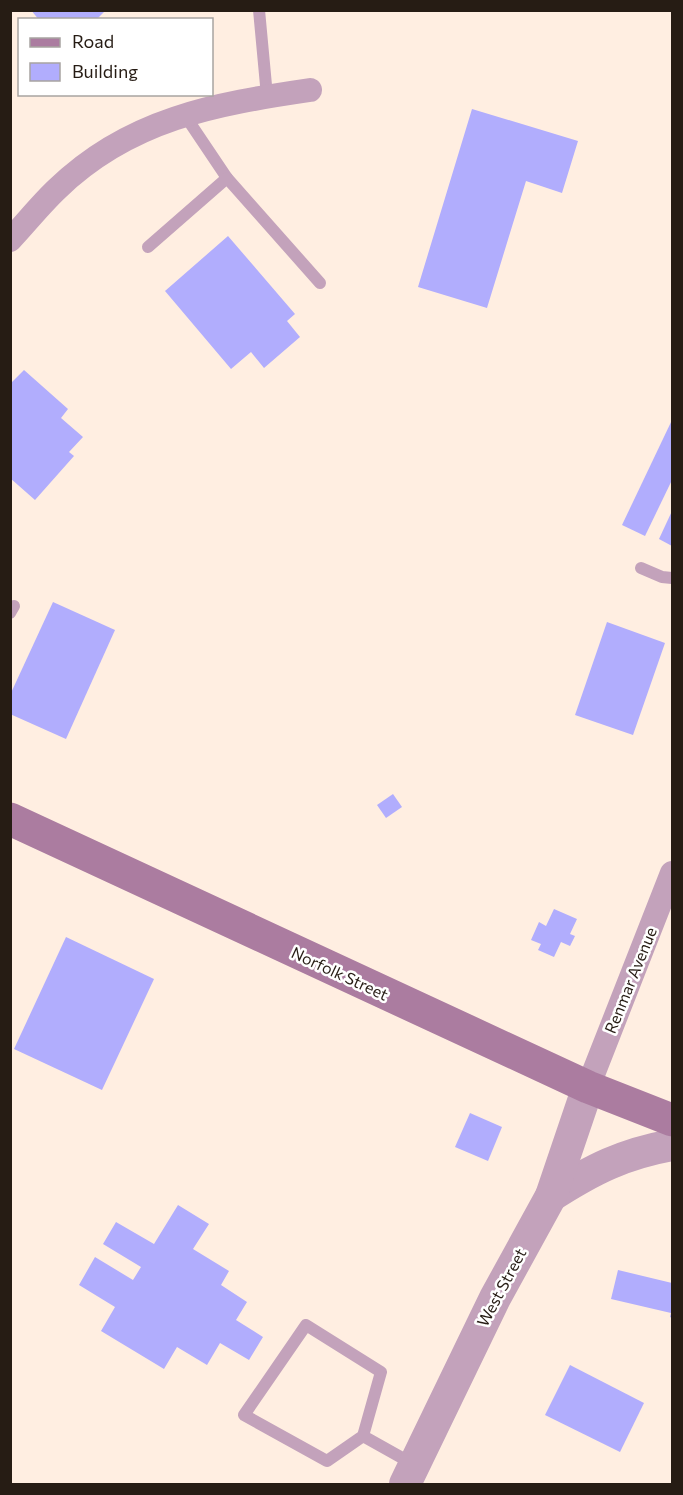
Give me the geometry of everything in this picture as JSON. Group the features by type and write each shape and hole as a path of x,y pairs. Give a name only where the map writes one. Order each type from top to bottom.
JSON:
{"main road":[{"name":"Norfolk Street","path":"10,819 588,1087 672,1120"}],"street":[{"path":"10,240 58,188 107,148 183,113 310,90"},
{"name":"Renmar Avenue","path":"588,1087 672,873"},
{"name":"West Street","path":"410,1475 495,1298 551,1196 588,1087"},
{"path":"551,1196 596,1168 648,1149 672,1144"}],"lane":[{"path":"259,10 267,96"},
{"path":"183,113 227,178 320,283"},
{"path":"148,247 227,178"},
{"path":"641,568 662,577 672,578"},
{"path":"306,1325 381,1372 363,1436 327,1461 244,1415 306,1325"},
{"path":"363,1436 410,1475"}],"building":[{"path":"31,10 106,10 98,18 37,18"},
{"path":"472,109 578,141 562,193 526,181 487,308 418,287"},
{"path":"228,236 295,314 287,321 300,337 264,368 251,352 231,369 165,291"},
{"path":"24,370 68,409 61,418 83,437 69,452 74,456 35,500 10,478 10,384"},
{"path":"672,420 672,480 645,536 622,525"},
{"path":"672,511 672,546 659,539"},
{"path":"53,602 115,630 66,739 10,714 10,695"},
{"path":"607,622 665,643 633,735 575,715"},
{"path":"393,794 402,807 386,818 377,805"},
{"path":"554,909 577,919 570,934 575,936 570,946 561,942 554,957 538,950 541,944 531,940 539,922 546,926"},
{"path":"66,937 154,979 102,1090 14,1049"},
{"path":"470,1113 502,1127 488,1161 455,1147"},
{"path":"178,1205 209,1224 193,1249 229,1271 221,1285 247,1302 236,1320 263,1337 249,1360 220,1343 207,1365 177,1347 164,1369 101,1331 115,1307 79,1285 95,1257 133,1280 141,1267 103,1244 116,1222 154,1244"},
{"path":"618,1270 672,1283 672,1318 671,1313 611,1299"},
{"path":"570,1365 644,1403 620,1452 545,1415"}]}
